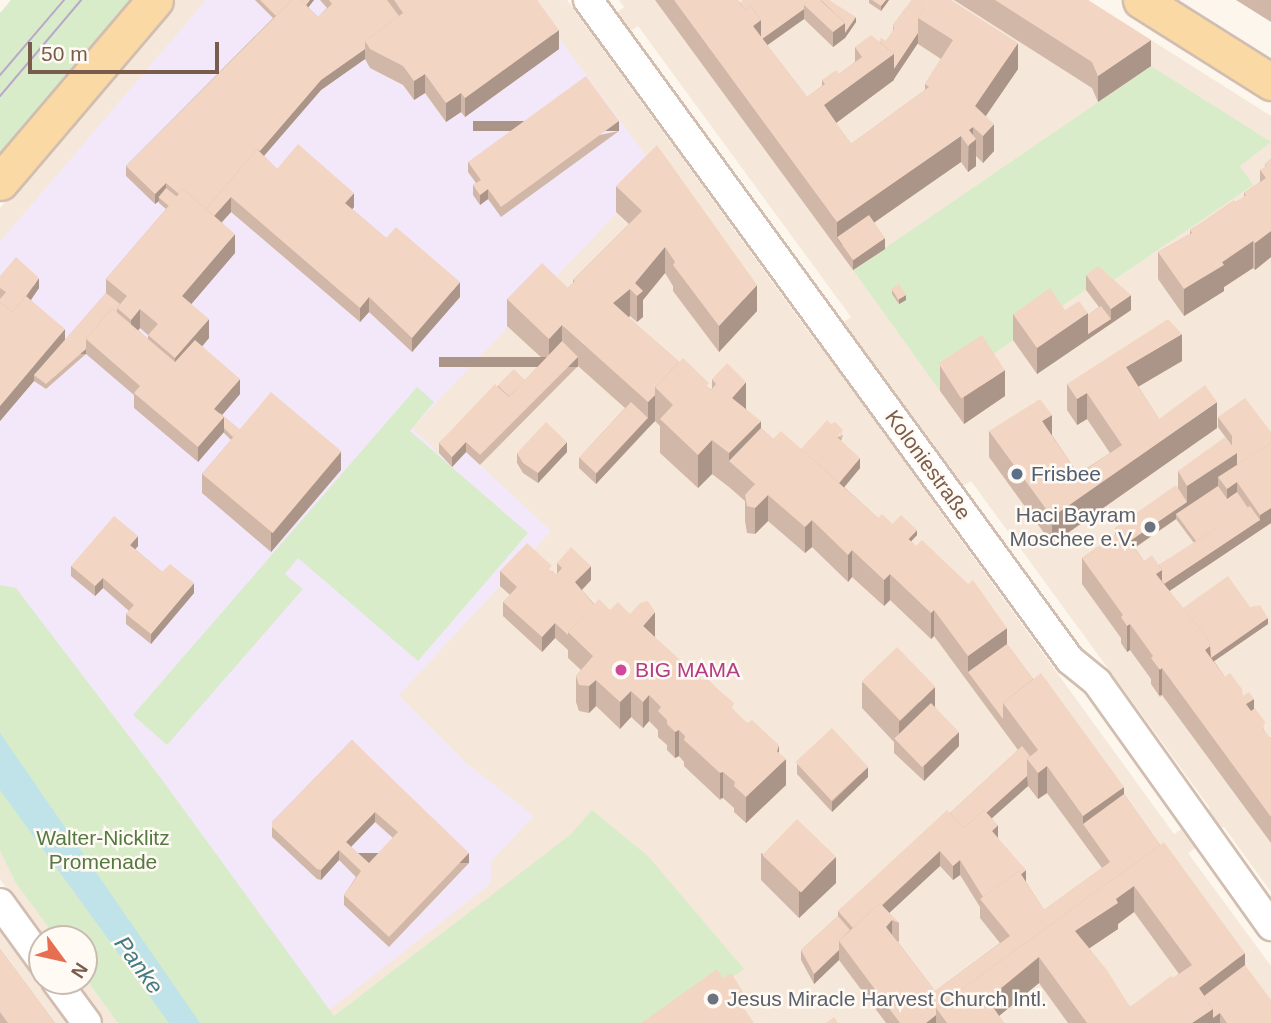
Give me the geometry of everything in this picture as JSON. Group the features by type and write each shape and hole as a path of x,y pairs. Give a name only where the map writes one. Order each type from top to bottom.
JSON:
{"main road":[{"path":"0,182 155,0"},
{"path":"1141,0 1271,82"}],"street":[{"name":"Koloniestraße","path":"588,0 1070,660 1097,682 1271,926"},
{"path":"0,903 28,942"},
{"path":"66,995 87,1023"}],"shaded area":[{"path":"176,0 567,0 590,32 596,29 609,47 604,51 816,342 824,336 944,500 936,506 1174,834 1186,826 1200,845 1188,853 1271,966 1271,1023 101,1023 81,995 98,995 98,925 31,925 0,879 0,208"},
{"path":"206,0 531,0 657,171 412,428 452,466 466,452 551,531 399,695 467,764 534,816 492,860 490,884 329,1010 160,777 16,589 0,585 0,242"},
{"path":"619,0 1088,0 1271,116 1271,892 1224,827 1217,830 1205,813 1210,808 971,481 957,490 838,326 851,317 638,26 626,34 613,16 624,7"},
{"path":"0,923 28,962 28,995 52,995 72,1023 0,1023"}],"green space":[{"path":"11,0 134,0 0,157 0,13"},
{"path":"1151,66 1271,142 1240,166 1253,185 1105,286 1098,281 940,391 853,270"},
{"path":"417,387 434,402 410,431 528,533 418,661 298,558 285,574 303,589 167,745 133,715"},
{"name":"Walter-Nicklitz Promenade","path":"0,585 16,588 160,777 334,1016 570,835 592,810 648,856 744,969 668,1023 118,1023 98,995 98,925 47,925 16,883 0,851"}],"water":[{"name":"Panke","path":"0,733 200,1023 169,1023 0,790"}],"building":[{"path":"260,0 292,0 276,16"},
{"path":"292,0 301,0 318,17 332,4 329,0 387,0 399,16 365,41 365,49 321,80 206,209 183,189 179,194 166,183 155,194 126,166"},
{"path":"394,0 537,0 559,30 465,98 461,93 446,103 425,74 414,81 403,66 370,49 365,41 403,13"},
{"path":"674,0 737,0 745,10 751,6 761,20 753,26 807,97 825,84 822,80 836,70 839,74 862,57 855,47 871,35 894,54 824,105 851,144 929,87 925,84 953,40 918,18 930,0 951,0 1018,43 975,106 994,124 983,136 973,127 969,130 976,139 968,146 961,136 837,222"},
{"path":"743,0 810,0 804,5 804,9 762,39 761,20 751,6 745,10 740,3"},
{"path":"810,0 820,0 845,23 833,32 804,5"},
{"path":"821,0 829,0 856,17 845,33 845,23"},
{"path":"872,0 886,0 881,6"},
{"path":"912,0 930,0 918,18 918,33 894,69 894,54 879,41 881,38 886,41 894,29 893,25"},
{"path":"995,0 1088,0 1151,40 1098,76 1092,62"},
{"path":"586,76 619,121 501,207 488,189 480,195 473,185 481,180 468,162"},
{"path":"298,144 354,193 345,203 386,238 396,227 460,282 412,338 369,297 360,308 231,197 214,216 206,209 257,149 277,169"},
{"path":"657,145 757,285 719,326 673,265 675,262 665,247 635,283 643,291 637,296 630,289 613,303 679,362 655,387 655,395 648,402 562,325 549,339 507,299 542,263 568,288 575,281 573,280 642,211 616,186"},
{"path":"1271,159 1271,231 1222,262 1224,265 1184,289 1158,252 1192,233 1190,230 1234,200 1236,202 1246,195 1244,193 1266,178 1260,170"},
{"path":"166,188 177,197 169,206 158,197"},
{"path":"183,189 235,234 182,296 209,319 175,358 148,335 158,324 140,309 131,320 117,308 127,296 106,279"},
{"path":"869,215 885,238 853,260 837,237"},
{"path":"16,257 39,278 12,312 0,302 6,292 0,288 0,276"},
{"path":"1098,266 1131,295 1111,309 1086,275"},
{"path":"899,284 906,295 898,300 891,289"},
{"path":"1050,288 1065,310 1079,301 1088,313 1037,348 1013,314"},
{"path":"106,293 120,304 117,312 112,308 86,339 86,349 46,384 34,375"},
{"path":"26,296 65,329 0,406 0,302 12,312"},
{"path":"1101,306 1111,319 1088,334 1088,315"},
{"path":"112,308 175,362 195,340 240,379 214,409 224,417 198,447 134,393 140,386 86,339"},
{"path":"1168,319 1182,334 1126,367 1159,419 1205,385 1217,402 1052,517 989,431 1040,399 1052,415 1042,421 1078,474 1085,470 1122,445 1087,393 1077,399 1067,384"},
{"path":"982,335 1005,370 961,399 938,363"},
{"path":"562,341 578,357 480,455 466,442 452,457 439,443 495,384 509,397"},
{"path":"683,358 709,383 706,386 711,390 716,384 712,379 727,363 746,382 732,398 761,421 729,453 712,440 698,455 660,419 673,405 655,387"},
{"path":"514,369 525,380 509,397 498,385"},
{"path":"271,392 341,451 273,533 202,474"},
{"path":"1245,398 1271,432 1271,443 1237,465 1232,436 1218,417"},
{"path":"631,402 648,418 596,473 579,458"},
{"path":"220,413 240,430 233,437 224,428 224,417"},
{"path":"827,420 840,433 837,437 860,458 839,483 801,449"},
{"path":"546,422 567,442 538,473 523,463 517,453"},
{"path":"835,422 843,430 840,438 840,433 831,424"},
{"path":"761,428 773,439 781,431 878,518 882,514 916,546 922,540 968,584 973,580 1007,628 968,656 934,610 931,613 890,574 884,580 852,550 848,555 812,520 805,527 768,495 755,508 747,506 745,495 755,484 729,461"},
{"path":"1225,437 1237,453 1187,486 1178,471"},
{"path":"1271,443 1271,508 1260,515 1237,482 1227,489 1218,477"},
{"path":"1176,485 1187,502 1130,541 1122,530 1118,533 1115,528"},
{"path":"1218,486 1227,499 1237,492 1248,508 1196,541 1176,514"},
{"path":"1250,506 1260,520 1164,584 1159,565"},
{"path":"901,515 917,530 908,540 892,525"},
{"path":"114,516 138,536 130,545 162,572 170,564 194,583 151,634 126,614 134,605 103,578 95,586 71,566"},
{"path":"1122,530 1144,561 1152,555 1162,570 1156,574 1208,639 1210,646 1205,650 1225,677 1230,673 1242,689 1243,696 1249,692 1254,699 1246,704 1251,711 1255,708 1265,722 1263,729 1271,737 1271,817 1162,668 1160,670 1151,658 1153,656 1130,624 1127,626 1121,617 1123,615 1082,558"},
{"path":"527,543 552,566 549,569 556,575 562,568 557,563 571,547 591,566 575,582 594,605 568,635 555,623 542,637 503,602 517,587 500,571"},
{"path":"1228,576 1250,607 1260,605 1268,618 1211,658 1208,639 1183,608"},
{"path":"599,599 610,610 618,602 630,614 640,603 648,601 655,612 643,626 702,680 707,678 734,703 732,708 747,723 752,720 779,745 777,751 786,759 746,797 734,786 735,782 723,772 720,773 684,740 685,736 679,730 675,732 667,724 667,720 658,711 661,707 649,695 643,702 631,691 620,702 596,680 589,686 579,685 576,676 593,656 568,632"},
{"path":"1007,644 1033,679 1003,703 1003,719 968,672"},
{"path":"897,647 935,687 900,721 862,681"},
{"path":"1041,673 1124,787 1083,816 1047,766 1038,773 1027,759 1038,750 1003,703"},
{"path":"931,703 959,732 922,767 894,738"},
{"path":"832,728 868,767 832,801 795,762"},
{"path":"352,740 469,853 389,937 344,895 361,871 339,850 321,870 317,869 272,827 272,822","holes":["375,812 398,832 369,863 346,842"]},
{"path":"1022,746 1030,756 1027,759 1027,776 986,813 984,810 964,828 950,813"},
{"path":"1124,794 1160,845 936,1008 936,1015 926,1023 900,1023 839,941 880,903 899,923 892,920 886,927 935,991 1010,936 980,899 1019,871 1044,910 1110,862 1083,824"},
{"path":"947,810 964,828 984,810 998,825 992,831 1026,870 1021,874 1019,871 983,897 960,860 953,866 940,851 853,928 838,911"},
{"path":"797,819 836,857 801,892 762,855"},
{"path":"1164,842 1245,953 1199,988 1213,1009 1192,1023 1087,1023 1039,957 994,994 986,997 1004,1023 947,1023 936,1008","holes":["1134,886 1192,965 1173,978 1171,976 1130,1007 1107,970 1075,931 1118,903 1116,899"]},
{"path":"838,916 850,930 839,941 839,950 814,974 801,950"},
{"path":"0,949 28,987 28,995 34,995 55,1023 8,1023 0,1012"},
{"path":"1245,965 1271,1000 1271,1023 1227,1023 1220,1013 1213,1018 1213,1009 1204,996"},
{"path":"717,969 754,1023 641,1023"},
{"path":"731,973 746,996 738,1001 723,978"},
{"path":"834,1017 838,1023 826,1023"}],"tram line":[{"path":"0,75 64,0"},
{"path":"0,96 81,0"}],"place":[{"name":"Frisbee","path":"1017,474"},
{"name":"Haci Bayram Moschee e.V.","path":"1150,527"},
{"name":"BIG MAMA","path":"621,670"},
{"name":"Jesus Miracle Harvest Church Intl.","path":"713,999"}]}
